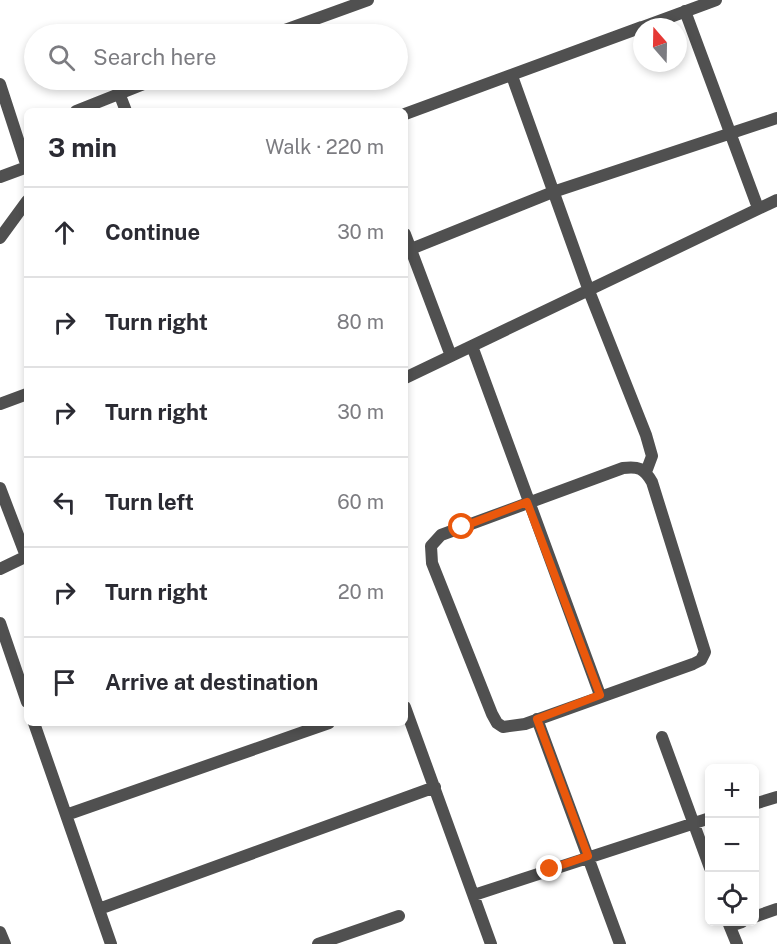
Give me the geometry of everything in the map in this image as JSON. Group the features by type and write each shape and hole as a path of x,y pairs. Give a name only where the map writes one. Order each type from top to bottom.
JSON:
{"street":[{"path":"302,24 368,0"},
{"path":"667,18 716,0"},
{"path":"685,11 758,208"},
{"path":"408,113 633,31"},
{"path":"512,76 589,291 648,443 652,456 646,472"},
{"path":"0,84 22,133"},
{"path":"91,108 127,90"},
{"path":"119,93 125,108"},
{"path":"411,249 553,192 777,118"},
{"path":"0,177 24,168"},
{"path":"408,377 727,226 777,200"},
{"path":"0,238 24,205"},
{"path":"408,242 451,356"},
{"path":"472,346 527,502 600,695"},
{"path":"0,404 24,395"},
{"path":"623,468 639,468 646,472 652,482 705,652 701,660 513,727 503,727 497,723 430,554 434,540 441,535 527,502 623,468"},
{"path":"0,488 24,548"},
{"path":"0,569 24,557"},
{"path":"0,623 24,693"},
{"path":"408,715 491,944"},
{"path":"537,719 620,944"},
{"path":"35,726 111,944"},
{"path":"66,815 320,726"},
{"path":"662,737 705,855"},
{"path":"99,909 435,787"},
{"path":"759,802 777,797"},
{"path":"474,895 705,819"},
{"path":"759,915 777,909"},
{"path":"318,944 399,916"},
{"path":"730,926 736,944"},
{"path":"0,932 5,944"}],"route":[{"path":"462,527 527,502 600,695 537,719 588,856 550,869"}]}
